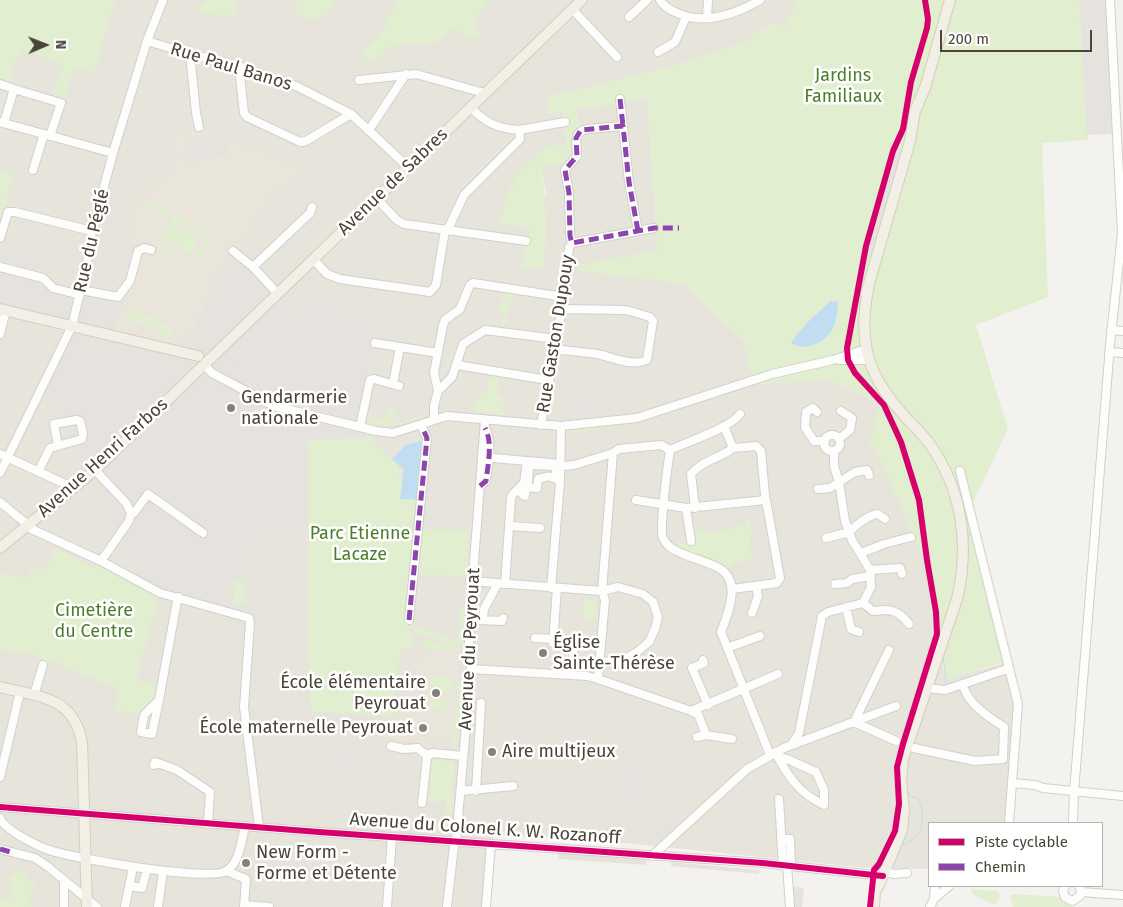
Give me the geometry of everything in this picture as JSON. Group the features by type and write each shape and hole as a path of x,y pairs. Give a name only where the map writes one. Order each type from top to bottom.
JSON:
{"main road":[{"name":"Avenue de Sabres","path":"201,361 221,349 470,106 582,0"},
{"path":"896,407 877,388 864,357 861,314 910,141 922,116 925,88 950,0"},
{"path":"3,310 72,326 201,361"},
{"path":"864,357 883,389 896,407 928,441 944,468 954,491 961,517 962,533 960,586 903,758 901,780 904,810 902,830 899,841 875,892 874,907"},
{"name":"Avenue Henri Farbos","path":"0,548 95,470 201,361"},
{"path":"0,687 34,695 62,705 76,722 82,742 87,903"}],"street":[{"name":"Rue du Péglé","path":"0,473 72,326 92,231 113,153 147,41 163,0"},
{"path":"629,17 647,0"},
{"path":"660,0 668,8 686,17 708,18 730,14 758,0"},
{"path":"708,0 708,18"},
{"path":"1073,822 1109,352 1122,233 1121,168 1110,0"},
{"path":"572,9 617,57"},
{"path":"658,52 675,42 686,17"},
{"name":"Rue Paul Banos","path":"147,41 239,66 296,86 351,114 408,168"},
{"path":"190,54 199,127"},
{"path":"239,66 246,117 290,138 302,142 306,141 351,114"},
{"path":"369,130 406,74"},
{"path":"359,80 416,74 484,93"},
{"path":"0,84 57,100 60,103 33,170"},
{"path":"14,88 2,122 113,153"},
{"path":"620,100 628,182 638,231"},
{"path":"470,106 487,122 499,128 519,130 565,122"},
{"name":"Rue Gaston Dupouy","path":"541,425 564,297 569,248 572,242 570,236 569,193 565,170 577,156 576,138 581,130 622,126"},
{"path":"313,259 327,274 340,279 430,292 436,285 445,230 449,227 464,194 520,142 519,130"},
{"path":"376,198 402,223 526,241"},
{"path":"253,267 310,213 312,207"},
{"path":"0,238 8,212 15,212 92,231"},
{"path":"572,242 654,228"},
{"path":"0,267 43,278 53,288 118,297 130,281 138,251 144,248 151,250"},
{"path":"233,251 253,267 278,294"},
{"path":"434,420 434,406 438,391 434,373 445,320 460,309 468,289 473,283 564,297"},
{"path":"554,349 598,354 618,360 642,362 647,360 653,321 650,317 626,310 561,309"},
{"path":"0,334 3,310"},
{"path":"438,391 452,377 464,344 485,330 556,339"},
{"path":"1111,330 1123,330"},
{"path":"375,343 438,353"},
{"path":"360,427 370,380 374,379 396,385 400,347"},
{"path":"1109,352 1123,353"},
{"path":"201,361 212,374 274,406 393,433 452,416 485,424 561,426 637,418 772,374 833,360 864,357"},
{"path":"457,365 548,380"},
{"path":"817,412 813,408 806,412 805,427 814,441 824,441 829,436 835,436 839,439"},
{"path":"841,410 852,418"},
{"path":"670,450 736,420 740,414"},
{"path":"852,418 859,414"},
{"path":"839,439 850,430 852,418"},
{"name":"Avenue du Peyrouat","path":"447,907 456,841 471,669 469,642 471,619 470,582 480,486 485,457 485,424"},
{"path":"535,638 553,641 561,426"},
{"path":"724,426 733,448"},
{"path":"408,620 427,438 423,429"},
{"path":"834,451 839,447 839,439"},
{"path":"824,441 827,449 834,451"},
{"path":"38,472 48,450 58,445"},
{"path":"485,457 560,464 564,466 574,465 619,449 661,445 670,450"},
{"path":"691,541 691,474 696,467 724,456 733,448 756,446 761,451 765,495"},
{"path":"670,450 662,536 671,549 721,569 729,581 732,590 729,609 721,632 744,688 774,754 791,780 807,795 824,804 824,790 816,772 774,754"},
{"path":"834,451 834,466 839,482 845,520 870,573 871,587 863,603"},
{"path":"598,679 606,600 602,592 613,452"},
{"path":"0,454 74,488"},
{"path":"483,620 484,609 502,584 510,528 511,498 512,494 525,480 527,461"},
{"path":"532,464 555,466 556,479 542,477 538,479 537,488 526,487 525,496 523,496 523,492 520,492 528,483 529,467 532,464"},
{"path":"95,470 132,513"},
{"path":"818,489 830,488 855,472 867,470 869,475"},
{"path":"960,471 1018,704 1009,822"},
{"path":"101,561 132,513 134,513 148,494 203,533"},
{"path":"636,500 691,508 766,500 780,578 777,583 732,590"},
{"path":"0,502 27,526 101,561 160,593 249,618 244,707 259,827"},
{"path":"826,538 850,532 853,526 873,515 879,514 886,519"},
{"path":"510,528 540,528"},
{"path":"861,553 884,544 911,537"},
{"path":"835,584 848,583 852,579 870,573 900,568 902,574"},
{"path":"470,582 602,592 618,587 643,594 653,602 658,617 649,642 618,662 600,661"},
{"path":"752,613 758,596 756,586"},
{"path":"158,700 178,597"},
{"path":"792,744 799,733 822,616 828,612 863,603"},
{"path":"863,603 873,611 885,610 903,616 909,624"},
{"path":"846,607 850,633 859,632"},
{"path":"471,619 502,621 503,618"},
{"path":"727,648 760,636"},
{"path":"571,675 575,637"},
{"path":"854,722 889,650"},
{"path":"703,660 704,663 692,668 708,705"},
{"path":"34,695 43,665"},
{"path":"471,669 571,675 598,679 698,714 706,735"},
{"path":"926,688 945,690 1007,669"},
{"path":"691,711 778,674"},
{"path":"914,748 975,761 1003,759 1004,727 989,718 965,694 963,685"},
{"path":"0,777 20,692"},
{"path":"476,791 481,703"},
{"path":"652,856 747,769 792,744 896,706"},
{"path":"854,722 896,741"},
{"path":"697,737 706,735 732,739"},
{"path":"391,746 404,749 418,748 429,755"},
{"path":"422,804 426,757 432,753 464,756"},
{"path":"154,766 155,762 177,770 210,792 208,824"},
{"path":"1012,783 1074,792 1123,796"},
{"path":"461,791 513,786"},
{"path":"778,799 781,839 787,865 790,907"},
{"path":"0,807 2,824 47,850 163,871 214,874 226,871 234,865 245,827"},
{"name":"Avenue du Colonel K. W. Rozanoff","path":"0,807 392,838 787,865 884,874 907,873"},
{"path":"18,853 23,837"},
{"path":"386,907 392,838"},
{"path":"486,907 491,844"},
{"path":"0,849 35,858 64,880 87,903 97,907"},
{"path":"125,907 133,867"},
{"path":"129,886 142,888 147,869"},
{"path":"158,907 163,871"},
{"path":"226,871 246,879 244,906 269,907"},
{"path":"64,880 64,907"},
{"path":"932,903 935,887"},
{"path":"932,903 948,887"},
{"path":"1065,887 1064,897 1076,904 1080,896 1080,889 1123,895"}],"shaded area":[{"path":"0,0 798,0 786,26 772,23 746,42 681,64 576,91 546,96 563,111 567,147 549,145 501,224 530,227 546,194 541,166 565,163 575,132 579,129 576,108 615,105 615,101 647,97 658,251 579,265 684,284 744,341 754,384 832,380 877,402 881,406 870,443 880,457 926,563 945,679 1005,663 1015,704 1013,762 1004,822 928,822 928,869 867,868 616,842 494,833 489,907 0,907"},
{"path":"1079,0 1106,0 1113,134 1087,135"},
{"path":"218,132 306,171 272,197 240,249 235,247 213,284 217,288 182,346 115,332 124,296 135,272 141,243 129,240 128,235 134,205 142,194 175,170 173,135"},
{"path":"220,134 229,138 230,148 225,157 187,161 183,159 189,152 194,138"},
{"path":"895,150 904,152 874,258 871,253 867,253"},
{"path":"240,249 297,310 309,299 378,312 356,439 308,440 308,532 256,535 221,605 162,591 138,579 90,459 40,397 69,327 0,310 0,272 123,301 119,317 189,333"},
{"path":"1,251 51,264 48,277 0,264"},
{"path":"292,333 297,334 287,394 282,393"},
{"path":"225,357 256,370 257,367 282,371 280,378 283,379 279,399 218,372 217,369 220,365 218,360"},
{"path":"389,388 398,389 394,406 391,406 390,409 384,408"},
{"path":"575,396 599,400 596,414 572,415"},
{"path":"494,433 494,452 490,455 491,435"},
{"path":"494,452 553,456 553,460 494,456"},
{"path":"425,504 467,508 467,525 423,522"},
{"path":"421,649 460,652 453,743 391,739 395,702 414,704 416,662 420,663"},
{"path":"264,661 268,661 268,664 305,663 305,667 264,669"},
{"path":"254,714 321,718 321,721 324,721 323,740 316,740 316,728 253,725"},
{"path":"336,715 347,716 343,747 355,748 352,770 340,769 336,797 324,795"},
{"path":"626,753 646,755 641,804 622,803"},
{"path":"650,816 674,819 674,822 670,830 659,839 655,839 655,842 640,841 641,819 649,820"},
{"path":"559,853 647,860 646,865 558,859"},
{"path":"671,862 759,870 759,874 671,866"},
{"path":"792,886 804,888 802,907 794,907"}],"green space":[{"path":"0,0 116,0 94,73 74,67 65,98 52,94 64,64 21,50 9,82 0,79"},
{"path":"207,0 240,0 235,14 223,17 195,10"},
{"path":"292,0 337,0 329,12 314,20 297,14 297,4"},
{"path":"398,0 490,0 476,17 473,25 480,36 466,39 454,27 439,42 391,47 373,61 360,54 380,34"},
{"name":"Jardins Familiaux","path":"798,0 1079,0 1088,140 1042,143 1048,297 976,325 1008,429 971,507 1005,662 945,679 926,563 880,457 869,443 880,406 877,402 832,380 754,384 744,341 684,284 577,271 579,265 658,250 647,97 616,101 616,105 577,109 579,129 573,137 573,155 565,163 541,167 546,218 544,269 521,269 530,227 500,224 506,195 522,168 549,145 567,146 563,112 549,113 546,96 576,91 681,64 746,42 772,23 786,25"},
{"path":"0,169 13,173 0,225"},
{"path":"155,202 212,239 195,264 182,261 163,247 161,238 174,220 151,206","holes":["179,223 206,240 194,262 177,255 164,242 166,238 191,254 198,241 174,226"]},
{"path":"504,291 512,293 509,312 506,312 504,328 501,327 504,311 500,311"},
{"path":"134,308 153,318 147,328 128,318"},
{"path":"155,319 173,329 168,338 150,328"},
{"path":"490,376 499,377 498,381 500,381 496,393 503,400 505,415 472,412 477,397 487,392"},
{"path":"395,403 399,409 395,409 393,420 397,423 419,417 420,414 422,417 407,423 394,425 365,422 367,415 372,417 372,419 376,420 379,418 379,421 383,421 387,409 393,409"},
{"path":"627,420 628,424 625,425 577,432 566,431 564,463 564,433 568,428 620,423"},
{"name":"Parc Etienne Lacaze","path":"370,438 395,463 403,484 418,500 407,619 409,629 414,636 412,649 401,648 393,716 311,712 309,691 308,440"},
{"path":"749,519 751,527 750,546 754,560 737,562 727,570 717,563 672,545 695,539 695,531 703,532 736,528"},
{"path":"421,529 469,530 468,555 464,557 468,557 467,578 418,574"},
{"name":"Cimetière du Centre","path":"56,548 94,567 97,562 159,596 137,679 158,685 157,694 140,715 116,710 119,690 49,660 46,666 40,663 42,657 0,649 0,573 27,578 32,568 41,571 45,565 47,566"},
{"path":"233,581 244,581 245,603 234,604"},
{"path":"584,599 597,600 596,620 582,619"},
{"path":"461,605 465,606 463,645 415,633 410,619 414,620 414,626 458,642"},
{"path":"424,639 461,647 460,651 423,648"},
{"path":"430,676 453,677 451,693 429,691"},
{"path":"458,681 462,682 456,747 453,747"},
{"path":"430,699 449,700 448,710 429,709"},
{"path":"435,757 445,757 445,762 453,762 453,758 455,758 449,832 444,834 446,800 429,803 432,759"},
{"path":"18,871 27,874 26,880 36,884 28,897 33,907 0,907 0,903 13,894 8,879"},
{"path":"971,889 998,891 1000,897 995,905 973,895"},
{"path":"1013,894 1062,897 1073,904 1073,907 1013,907 1010,896"}],"water":[{"path":"831,301 838,302 835,323 829,335 814,345 802,347 791,343 805,326"},
{"path":"424,440 419,500 400,499 404,469 392,459 406,445"}],"waterway":[{"path":"968,540 970,531"},
{"path":"949,607 953,592"},
{"path":"943,655 946,681 943,685"},
{"path":"903,845 916,837 922,820 919,799 910,796 906,788"}],"marked path":[{"path":"620,99 623,126"},
{"path":"638,231 629,182 623,126 581,130 576,138 577,156 565,170 569,193 570,236 572,243 654,228 679,228"},
{"path":"480,486 486,481 489,460 489,440 485,428"},
{"path":"409,620 427,438 423,429"},
{"path":"0,849 14,853"}],"cycle path":[{"path":"870,907 874,870 879,864 895,831 899,804 897,767 937,634 936,612 919,500 901,442 884,405 855,373 848,360 847,348 866,246 893,151 903,129 911,82 927,28 928,19 925,0"},
{"path":"0,807 319,832 763,863 883,876"}],"place":[{"name":"Gendarmerie nationale","path":"231,408"},
{"name":"Église Sainte-Thérèse","path":"543,653"},
{"name":"École élémentaire Peyrouat","path":"436,693"},
{"name":"École maternelle Peyrouat","path":"423,728"},
{"name":"Aire multijeux","path":"492,752"},
{"name":"New Form - Forme et Détente","path":"246,863"}]}
